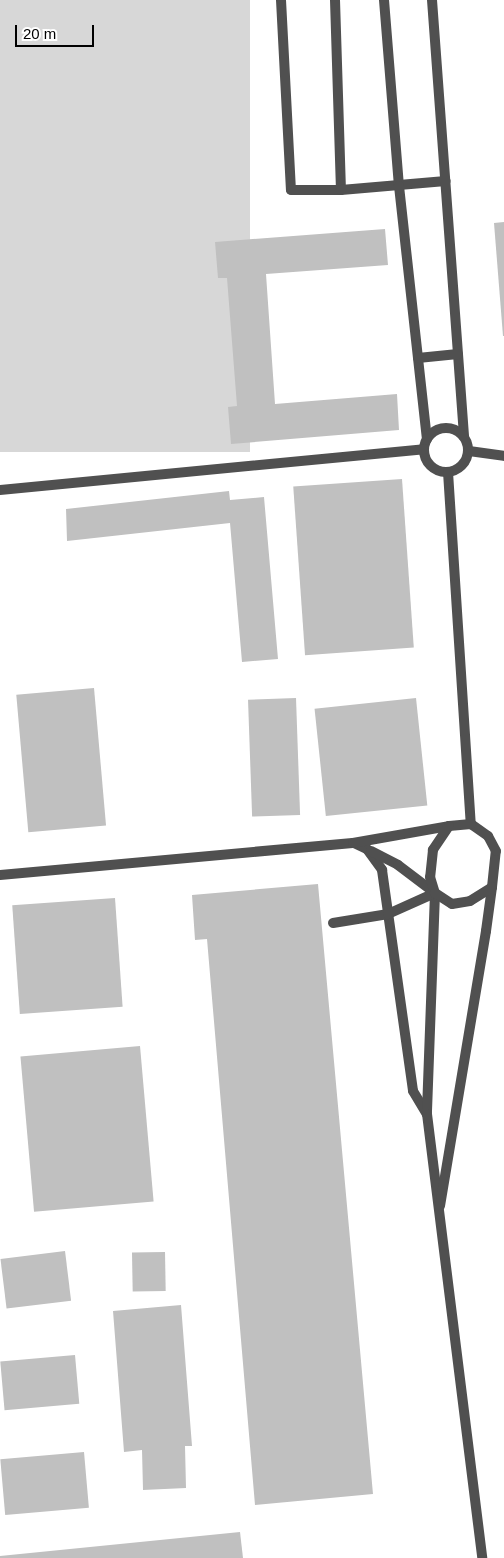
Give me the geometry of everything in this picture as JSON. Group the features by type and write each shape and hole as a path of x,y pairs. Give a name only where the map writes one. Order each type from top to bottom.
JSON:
{"lane":[{"path":"280,0 291,190 340,190 446,181"},
{"path":"335,0 340,190"},
{"path":"384,0 400,186 427,439 424,449 430,466 448,472 463,465 469,451 464,437 432,0"},
{"path":"418,358 458,354"},
{"path":"427,439 438,429 446,428 453,428 464,437"},
{"path":"0,490 424,449"},
{"path":"469,451 504,456"},
{"path":"448,472 471,824"},
{"path":"0,874 353,843 448,826 471,824 488,836 496,851 492,887 438,1219"},
{"path":"448,826 433,850 430,877 435,893 427,1114 438,1219 482,1558"},
{"path":"353,843 398,865 452,904 470,901 492,887"},
{"path":"367,849 382,870 413,1091 427,1114"},
{"path":"333,923 388,914 435,893"}],"shaded area":[{"path":"0,0 250,0 250,452 0,452"}],"building":[{"path":"504,222 504,336 503,336 494,223"},
{"path":"385,229 388,265 266,274 275,404 397,394 399,430 231,444 228,407 237,406 227,278 218,278 215,242"},
{"path":"402,479 414,648 305,655 293,487"},
{"path":"229,491 230,500 264,497 278,659 242,662 230,523 67,541 66,509"},
{"path":"94,688 106,825 28,832 16,695"},
{"path":"296,698 300,815 252,817 248,700"},
{"path":"416,698 427,805 326,816 315,709"},
{"path":"318,884 373,1494 255,1505 207,939 195,940 192,895"},
{"path":"115,898 123,1007 20,1014 12,905"},
{"path":"140,1046 154,1201 34,1212 20,1056"},
{"path":"65,1251 71,1301 7,1309 0,1259"},
{"path":"165,1252 166,1291 133,1292 132,1253"},
{"path":"181,1305 192,1446 185,1446 186,1488 143,1490 142,1450 124,1452 113,1311"},
{"path":"75,1355 79,1404 5,1410 0,1362"},
{"path":"84,1452 89,1508 5,1515 0,1459"},
{"path":"240,1532 243,1558 0,1558 0,1556"}]}
